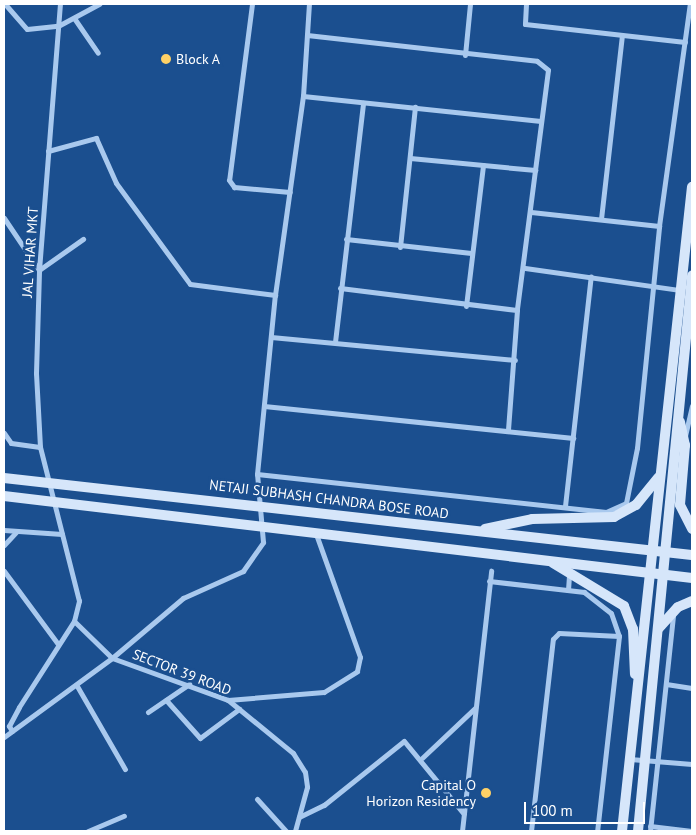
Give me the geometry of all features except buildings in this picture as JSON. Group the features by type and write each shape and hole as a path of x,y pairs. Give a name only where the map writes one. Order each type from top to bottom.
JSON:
{"main road":[{"path":"622,831 658,478 692,187"},
{"path":"638,831 692,276"},
{"path":"678,416 685,439 680,506 690,524"},
{"name":"NETAJI SUBHASH CHANDRA BOSE ROAD","path":"4,478 258,504 692,555"},
{"path":"482,531 532,519 614,517 636,505 658,478"},
{"path":"4,496 552,563 692,578"},
{"path":"552,563 569,574 604,590 624,606 632,629 638,679"},
{"path":"658,629 673,612 689,603"}],"street":[{"path":"5,4 27,29 58,26 98,4"},
{"name":"JAL VIHAR MKT","path":"60,4 39,270 40,447 49,482 51,501 77,584 74,621"},
{"path":"252,4 229,180 234,187 290,192"},
{"path":"4,737 77,686 183,598 243,571 264,542 258,504 257,474 275,295 303,96 309,4"},
{"path":"465,55 470,4"},
{"path":"526,4 525,24 685,42"},
{"path":"257,474 565,506 606,512 618,509 629,498 655,285 659,226 690,4"},
{"path":"74,18 98,53"},
{"path":"307,35 543,64 550,76 541,121 525,268 517,310 515,360 508,430"},
{"path":"601,219 622,35"},
{"path":"303,96 541,121"},
{"path":"335,342 363,103"},
{"path":"400,247 415,107"},
{"path":"48,151 96,138 116,183 190,284 275,295"},
{"path":"410,158 535,170"},
{"path":"466,306 483,165"},
{"path":"531,212 659,226"},
{"path":"4,221 39,270 83,239"},
{"path":"346,239 400,247 471,253"},
{"path":"525,268 680,290"},
{"path":"565,506 591,276"},
{"path":"340,288 466,306 517,310"},
{"path":"271,337 515,360"},
{"path":"264,406 573,438"},
{"path":"685,439 692,406"},
{"path":"4,433 11,443 40,447"},
{"path":"4,530 62,534"},
{"path":"4,545 17,531"},
{"path":"228,700 324,692 357,672 360,657 316,534"},
{"path":"4,571 58,644"},
{"path":"462,831 491,571"},
{"path":"568,590 569,574"},
{"path":"490,581 568,590 600,601 611,613 619,636 597,831"},
{"path":"673,612 650,829 692,831"},
{"path":"12,731 9,726 19,707 74,621 112,658"},
{"path":"531,831 553,639 559,633 619,636"},
{"name":"SECTOR 39 ROAD","path":"112,658 189,684 228,700 293,753 305,772 307,787 295,831"},
{"path":"148,712 189,684"},
{"path":"666,684 692,688"},
{"path":"77,686 125,768"},
{"path":"166,700 200,738 239,709"},
{"path":"422,758 475,708"},
{"path":"299,817 324,805 404,741 422,758 464,814"},
{"path":"630,759 692,764"},
{"path":"257,799 286,831"},
{"path":"88,831 124,816"}],"place":[{"name":"Block A","path":"166,59"},
{"name":"Capital O Horizon Residency","path":"486,793"}]}
